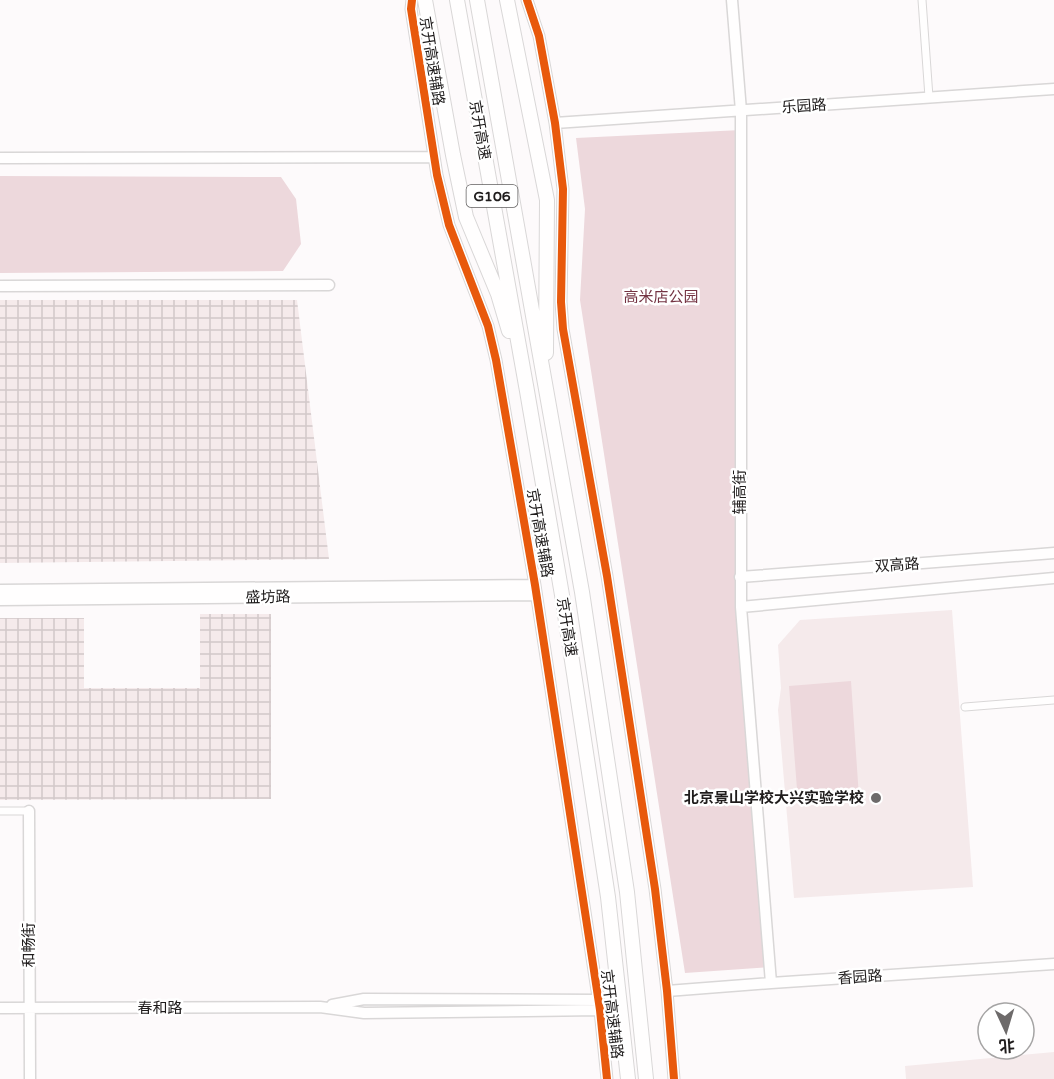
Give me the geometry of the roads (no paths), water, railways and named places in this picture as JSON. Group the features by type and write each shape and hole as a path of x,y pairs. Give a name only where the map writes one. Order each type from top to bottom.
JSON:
{"highway":[{"path":"425,0 450,144 466,217 498,294 527,391"},
{"name":"京开高速","path":"457,0 562,595 608,897 628,1079"},
{"name":"京开高速","path":"477,0 582,592 627,892 646,1079"},
{"path":"507,0 547,200 546,388"}],"street":[{"name":"京开高速辅路","path":"412,0 411,9 437,175 449,225 488,326 496,360 536,590 599,1005 607,1079"},
{"path":"527,0 538,36 555,123 563,189 561,302 563,329 607,576 655,889 674,1079"},
{"name":"辅高街","path":"732,0 741,111 741,607 771,983"},
{"path":"922,0 929,98"},
{"name":"乐园路","path":"555,123 1054,88"},
{"path":"0,158 434,157"},
{"path":"0,286 329,285"},
{"name":"双高路","path":"740,577 1054,553"},
{"name":"双高路","path":"741,607 1054,578"},
{"name":"盛坊路","path":"0,590 536,590"},
{"name":"盛坊路","path":"0,600 536,590"},
{"path":"965,706 1054,700"},
{"path":"0,811 29,811"},
{"name":"和畅街","path":"29,811 30,1079"},
{"name":"香园路","path":"667,991 1054,964"},
{"name":"春和路","path":"0,1008 320,1007 364,1013 599,1005"}],"place":[{"name":"北京景山学校大兴实验学校","path":"876,798"}],"park label":[{"name":"高米店公园","path":"661,297"}]}
